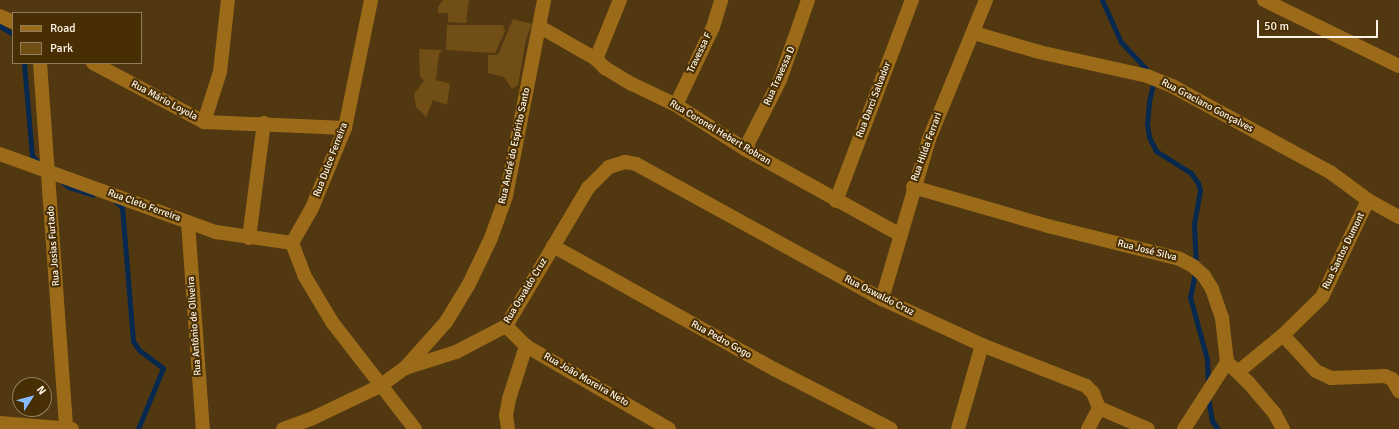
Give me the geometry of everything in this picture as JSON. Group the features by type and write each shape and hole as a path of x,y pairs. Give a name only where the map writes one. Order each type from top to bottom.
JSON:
{"street":[{"path":"204,122 220,72 228,0"},
{"name":"Rua Dulce Ferreira","path":"292,244 312,208 345,128 371,0"},
{"name":"Rua André do Espírito Santo","path":"283,429 314,418 380,386 405,368 446,322 470,284 491,238 506,196 540,27 544,0"},
{"path":"596,59 620,0"},
{"name":"Travessa F","path":"676,105 713,27 721,0"},
{"name":"Rua Travessa D","path":"745,149 780,80 808,0"},
{"name":"Rua Darci Salvador","path":"836,201 912,0"},
{"name":"Rua Hilda Ferrari","path":"882,299 928,139 974,33 986,0"},
{"path":"1264,0 1399,66"},
{"path":"0,16 12,22"},
{"name":"Rua Coronel Hebert Robran","path":"540,27 596,59 605,68 632,84 676,105 745,149 836,201 901,235"},
{"name":"Rua Graciano Gonçalves","path":"974,33 1039,52 1147,76 1172,86 1330,172 1368,200 1399,217"},
{"name":"Rua Josias Furtado","path":"40,64 69,429"},
{"name":"Rua Mário Loyola","path":"95,64 204,122 264,123 345,128"},
{"path":"249,238 264,123"},
{"name":"Rua Cleto Ferreira","path":"0,154 216,232 292,244"},
{"name":"Rua Oswaldo Cruz","path":"609,167 625,162 636,164 882,299 982,345 1086,386 1093,393 1099,408"},
{"name":"Rua Osvaldo Cruz","path":"405,368 456,352 506,326 588,188 609,167"},
{"name":"Rua José Silva","path":"913,187 1048,226 1180,260 1193,266 1204,276 1212,289 1222,318 1227,362"},
{"name":"Rua Santos Dumont","path":"1239,371 1283,335 1322,296 1368,200"},
{"name":"Rua Antônio de Oliveira","path":"188,222 203,429"},
{"path":"292,244 304,275 332,322 380,386 415,429"},
{"name":"Rua Pedro Gogo","path":"553,246 794,380 891,429"},
{"name":"Rua João Moreira Neto","path":"506,326 526,346 669,429"},
{"path":"1283,335 1316,371 1332,378 1385,376 1392,379 1399,391"},
{"path":"958,429 982,345"},
{"path":"508,429 506,415 511,392 526,346"},
{"path":"1184,429 1227,362 1239,371 1275,414 1283,429"},
{"path":"1088,429 1099,408 1148,429"},
{"path":"0,423 69,429"}],"green space":[{"path":"443,0 469,0 466,23 448,22 448,13 438,13 438,7"},
{"path":"513,19 532,24 526,39 518,85 512,89 504,77 488,73 488,55 498,55"},
{"path":"447,25 503,25 505,31 495,53 446,50"},
{"path":"419,49 442,50 439,54 436,80 450,84 447,105 433,100 426,117 416,107 414,94 424,81 420,76"}],"waterway":[{"path":"1102,0 1121,42 1150,73"},
{"path":"0,26 12,33"},
{"path":"24,64 32,156 39,163"},
{"path":"1154,80 1149,102 1147,124 1149,137 1156,151 1191,173 1198,183 1200,190 1194,224 1196,267 1190,297 1207,359 1208,386"},
{"path":"62,182 69,187 93,195"},
{"path":"116,202 122,207 133,341 139,350 163,368 138,429"},
{"path":"1208,398 1212,421 1218,429"}]}
